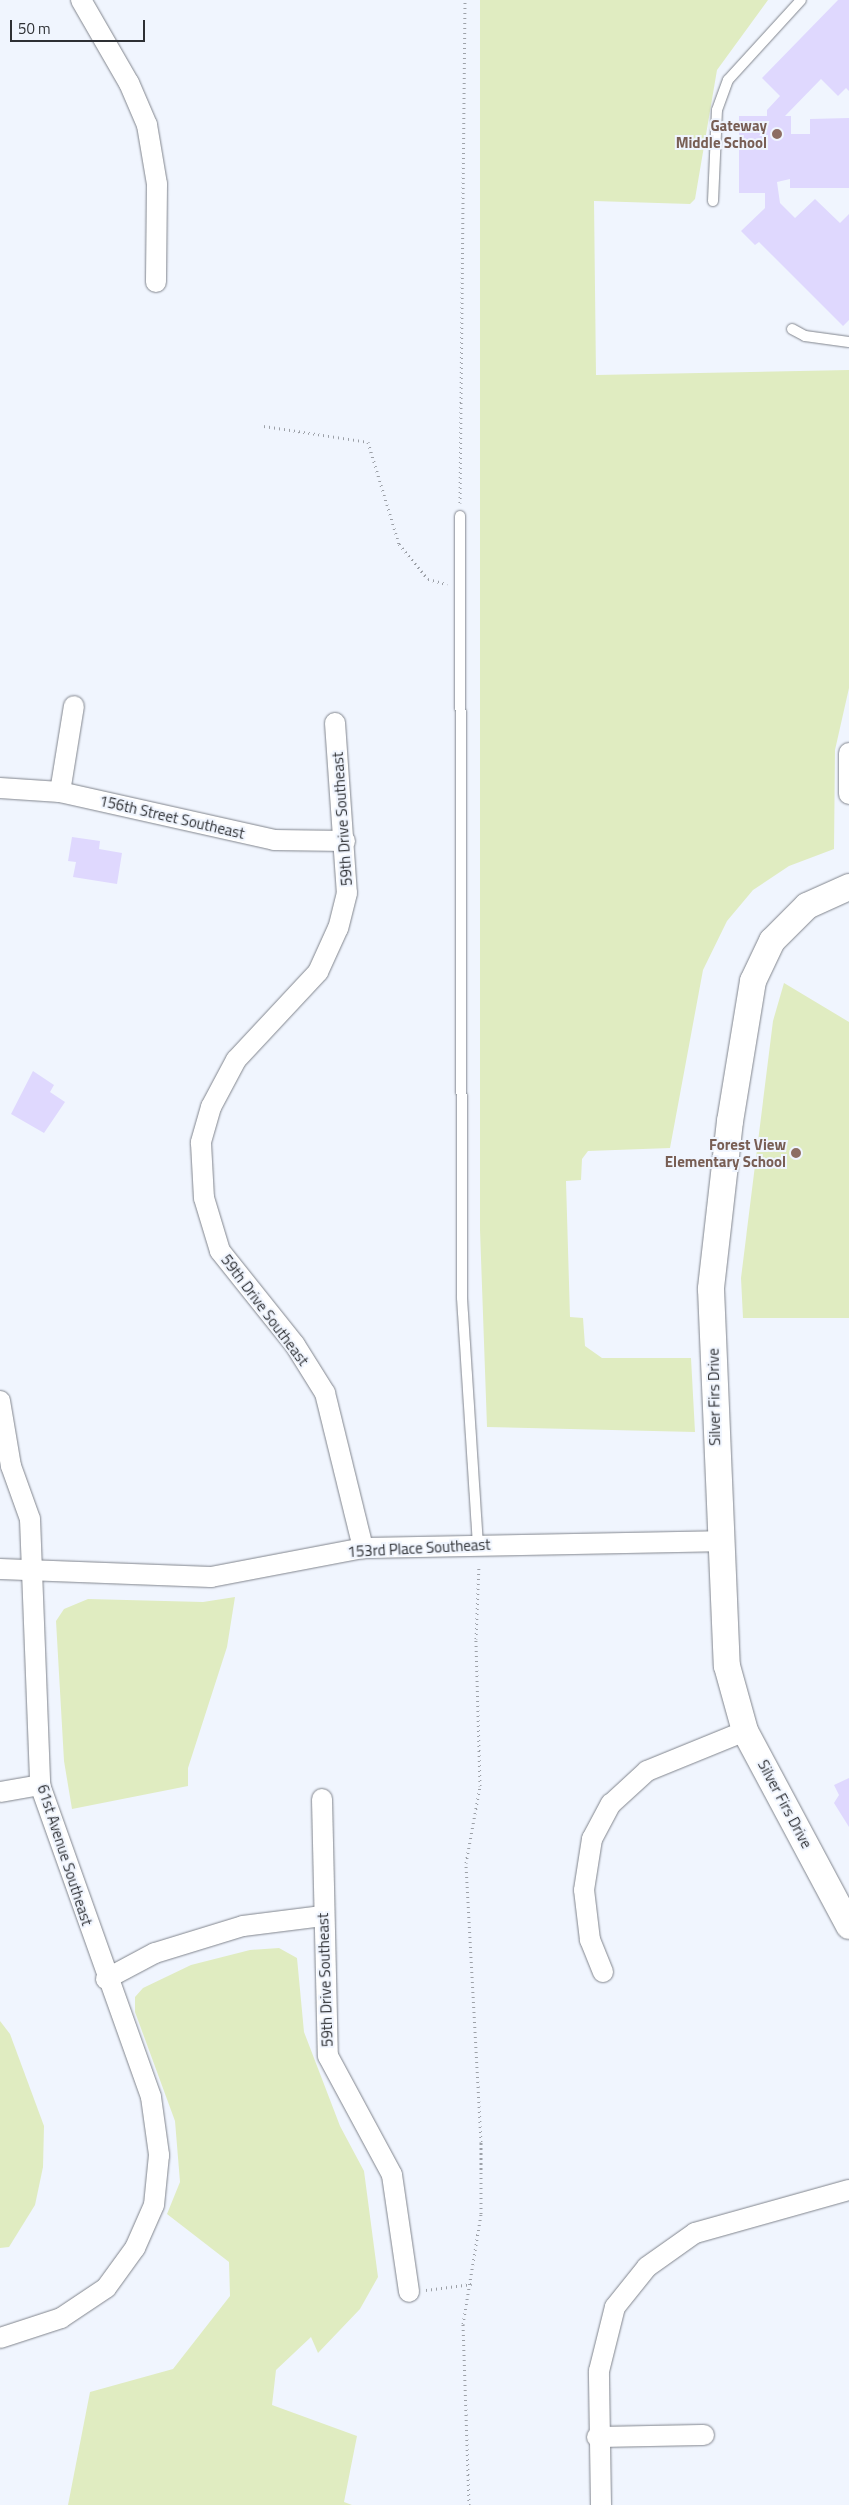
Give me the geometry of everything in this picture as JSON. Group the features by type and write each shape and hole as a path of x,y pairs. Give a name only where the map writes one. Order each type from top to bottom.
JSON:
{"street":[{"path":"81,0 129,83 147,124 157,184 156,282"},
{"path":"60,792 74,706"},
{"name":"59th Drive Southeast","path":"335,723 345,841 347,893 338,928 318,972 236,1060 211,1107 202,1143 204,1198 220,1251 295,1345 325,1393 363,1548"},
{"path":"849,753 849,794"},
{"name":"156th Street Southeast","path":"0,788 60,792 274,840 345,841"},
{"name":"Silver Firs Drive","path":"848,1923 745,1731 727,1666 720,1541 711,1290 728,1130 753,981 772,941 806,906 849,887"},
{"name":"61st Avenue Southeast","path":"0,1401 11,1466 30,1519 35,1571 40,1785 106,1979 151,2097 159,2155 154,2205 135,2248 106,2288 61,2318 0,2338"},
{"name":"153rd Place Southeast","path":"0,1569 210,1577 363,1548 478,1544 720,1541"},
{"path":"603,1972 590,1940 584,1890 592,1839 611,1804 647,1771 745,1731"},
{"path":"0,1792 40,1785"},
{"name":"59th Drive Southeast","path":"322,1799 322,1916 328,2056 392,2175 409,2292"},
{"path":"106,1979 155,1953 244,1926 322,1916"},
{"path":"601,2505 597,2437 599,2371 615,2307 647,2267 695,2233 849,2190"},
{"path":"597,2437 704,2435"}],"lane":[{"path":"713,201 717,110 728,80 801,0"},
{"path":"792,330 805,336 849,342"},
{"path":"460,516 462,1298 478,1544"}],"path":[{"path":"460,516 465,0"},
{"path":"264,426 368,442 399,544 428,579 460,587"},
{"path":"469,2505 463,2324 472,2284 481,2214 481,2142 466,1863 480,1786 478,1544"},
{"path":"409,2292 452,2283 472,2284"}],"green space":[{"path":"480,0 768,0 717,70 695,199 690,204 594,201 596,375 849,370 849,688 835,750 834,849 789,866 753,890 727,921 703,970 670,1148 588,1151 582,1159 581,1180 566,1181 570,1317 583,1318 585,1346 602,1358 691,1358 695,1432 487,1427 480,1230"},
{"name":"Forest View Elementary School","path":"784,983 849,1022 849,1318 743,1318 741,1278 773,1021"},
{"path":"235,1597 227,1647 188,1768 188,1786 72,1809 64,1761 56,1621 64,1609 88,1599 203,1602"},
{"path":"279,1948 297,1958 304,2032 340,2126 364,2171 378,2277 360,2309 318,2353 311,2337 276,2370 272,2405 357,2436 344,2502 352,2505 68,2505 90,2392 173,2369 230,2296 229,2262 167,2214 180,2182 175,2121 135,2012 135,1997 143,1988 191,1965 250,1950"},
{"path":"0,2021 10,2034 44,2126 43,2167 35,2205 9,2247 0,2248"}],"building":[{"path":"838,0 849,0 849,91 846,88 838,96 821,79 785,116 791,116 791,134 810,134 810,119 849,118 849,188 790,188 790,179 777,182 780,203 795,218 815,199 840,223 849,214 849,320 843,326 759,242 755,245 741,231 765,208 765,193 739,193 739,116 767,116 767,110 780,96 762,78"},
{"path":"72,837 100,841 99,849 122,853 117,884 73,877 76,862 68,861"},
{"path":"33,1071 54,1085 50,1092 65,1102 44,1133 11,1114"},
{"path":"849,1778 849,1827 834,1803 839,1795 834,1785"}],"place":[{"name":"Gateway Middle School","path":"777,134"},
{"name":"Forest View Elementary School","path":"796,1153"}]}
